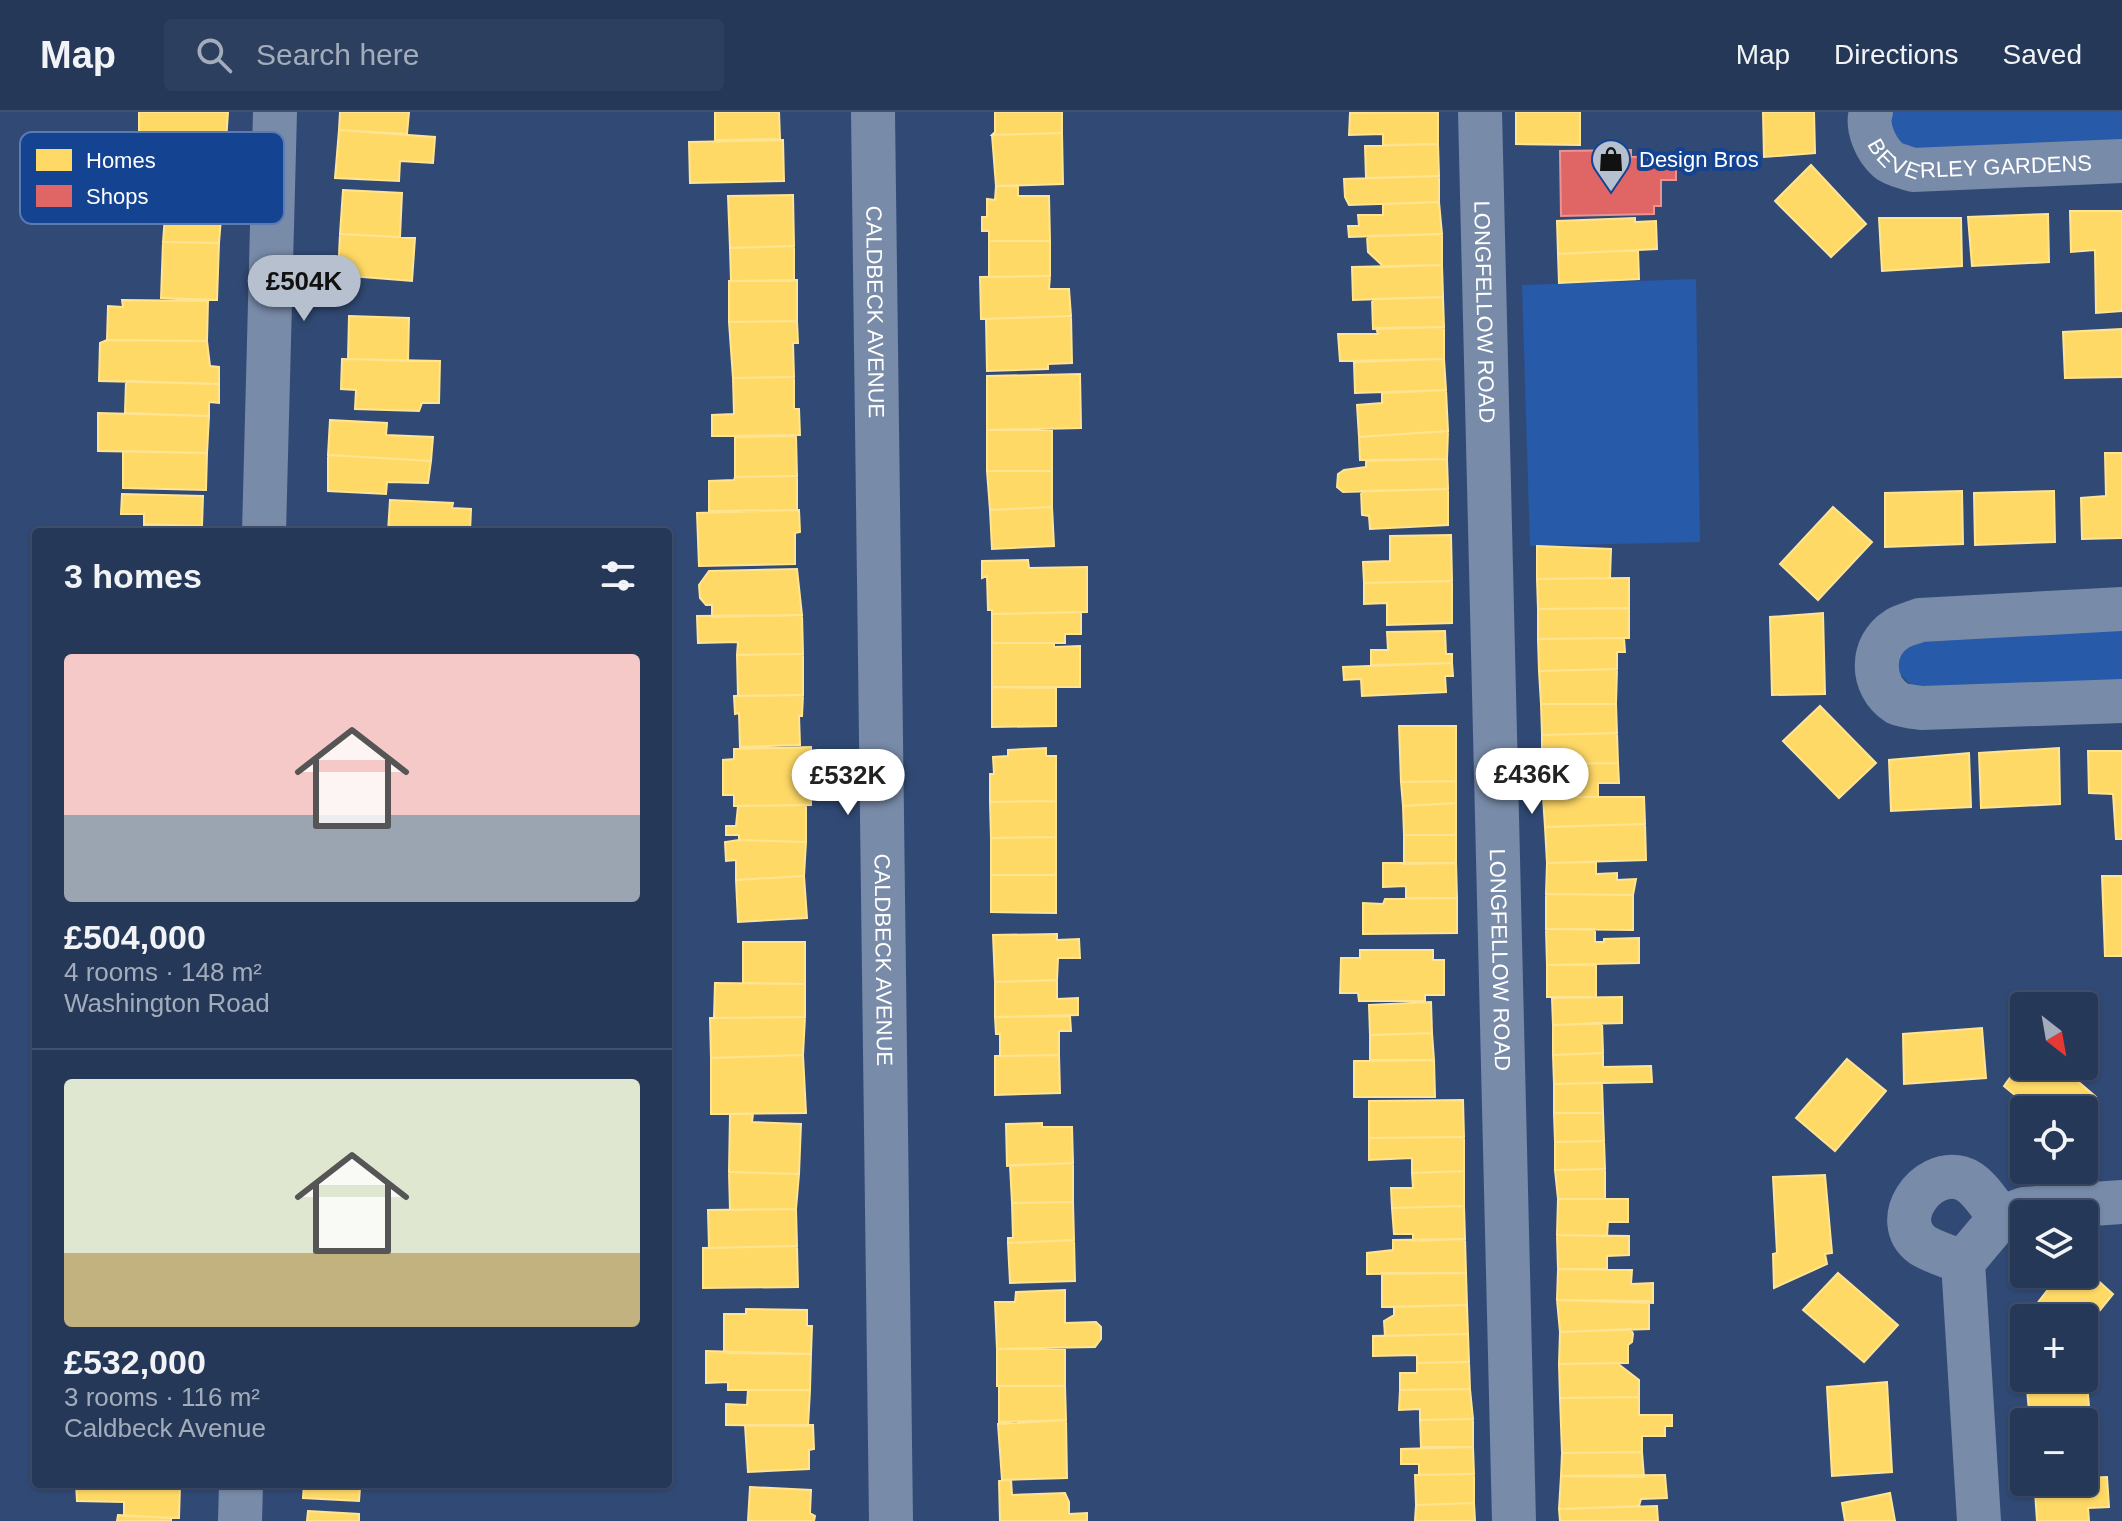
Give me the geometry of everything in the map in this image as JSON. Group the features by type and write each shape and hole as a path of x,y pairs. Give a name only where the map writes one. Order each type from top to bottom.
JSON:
{"street":[{"path":"274,132 275,112"},
{"name":"CALDBECK AVENUE","path":"873,112 891,1521"},
{"name":"LONGFELLOW ROAD","path":"1480,112 1514,1521"},
{"name":"BEVERLEY GARDENS","path":"1871,112 1869,121 1875,143 1889,162 1913,170 2122,161"},
{"path":"264,528 272,224"},
{"path":"2122,609 1920,620 1896,629 1880,645 1875,666 1882,687 1898,704 1922,708 2122,701"},
{"path":"1963,1262 1922,1244 1911,1230 1909,1212 1919,1191 1939,1179 1961,1178 1976,1187 2000,1218"},
{"path":"1979,1521 1963,1262 2000,1218 2024,1209 2122,1202"},
{"path":"240,1521 241,1488"}],"shaded area":[{"path":"1889,112 2122,112 2122,144 1916,150 1894,137"},
{"path":"1696,279 1700,542 1530,546 1522,285"},
{"path":"2122,626 2122,683 1924,690 1902,676 1897,663 1901,647 1907,639"}],"building: Homes":[{"path":"139,112 228,112 227,132 139,132"},
{"path":"340,112 409,112 407,134 339,130"},
{"path":"715,112 779,112 780,139 715,140"},
{"path":"995,112 1062,112 1062,133 992,135 995,132"},
{"path":"1438,112 1438,144 1383,145 1383,134 1349,135 1350,113"},
{"path":"1516,112 1580,112 1580,145 1516,144"},
{"path":"1763,112 1814,112 1815,153 1764,157"},
{"path":"339,130 435,137 433,163 400,161 399,181 335,178"},
{"path":"1062,133 1063,184 996,186 992,135"},
{"path":"783,140 784,181 690,183 689,142"},
{"path":"1438,144 1439,176 1366,178 1365,146"},
{"path":"1811,165 1866,224 1831,257 1775,201"},
{"path":"1439,176 1439,202 1349,205 1345,197 1344,179"},
{"path":"996,186 1018,186 1018,196 1049,196 1050,241 989,241 989,231 982,231 982,217 987,217 987,199 995,200"},
{"path":"343,190 402,193 400,237 340,234"},
{"path":"793,195 794,246 730,248 728,196"},
{"path":"1439,202 1442,234 1349,237 1348,226 1359,226 1358,215 1383,215 1383,204"},
{"path":"2070,211 2122,211 2122,311 2096,313 2095,250 2071,252"},
{"path":"2048,214 2049,262 1972,266 1968,217"},
{"path":"1635,218 1635,222 1656,221 1657,249 1558,254 1557,221"},
{"path":"1879,218 1961,218 1962,266 1882,271"},
{"path":"164,224 220,224 219,243 163,242"},
{"path":"340,234 415,238 412,281 338,275"},
{"path":"1442,234 1442,265 1384,267 1368,252 1367,236"},
{"path":"989,241 1050,241 1050,276 989,277"},
{"path":"163,242 219,243 217,300 161,298"},
{"path":"794,246 794,281 731,281 730,248"},
{"path":"1638,250 1639,279 1559,283 1558,254"},
{"path":"1442,265 1443,297 1353,300 1352,267"},
{"path":"1050,276 1049,289 1069,289 1071,316 981,319 980,277"},
{"path":"797,280 797,321 729,322 729,281"},
{"path":"1443,297 1444,327 1373,329 1372,299"},
{"path":"122,300 208,301 207,341 107,340 108,306 123,307"},
{"path":"349,316 409,318 408,361 348,359"},
{"path":"1071,316 1072,363 1048,364 1048,369 987,371 986,319"},
{"path":"797,321 798,343 793,343 794,377 733,378 729,322"},
{"path":"1444,327 1444,359 1340,361 1338,334 1378,334 1376,328"},
{"path":"2122,329 2122,377 2065,378 2063,332"},
{"path":"107,340 207,341 210,366 219,367 219,384 99,381 100,343"},
{"path":"342,359 440,361 439,403 422,403 419,411 355,409 356,390 341,389"},
{"path":"1444,359 1446,390 1355,393 1354,362"},
{"path":"1080,374 1081,428 987,430 987,376"},
{"path":"794,377 794,409 799,409 800,435 712,436 712,415 734,414 733,378"},
{"path":"126,381 219,384 219,403 209,402 209,416 125,413"},
{"path":"1446,390 1448,431 1359,437 1357,405 1382,403 1382,393"},
{"path":"98,413 209,416 207,453 98,451"},
{"path":"330,420 387,423 386,435 433,437 431,461 328,455"},
{"path":"987,430 1052,430 1052,471 987,471"},
{"path":"1448,431 1447,459 1360,460 1359,437"},
{"path":"796,436 797,476 735,477 735,437"},
{"path":"123,451 207,453 206,490 123,488"},
{"path":"2105,453 2122,453 2122,538 2082,539 2081,498 2106,496"},
{"path":"328,455 431,461 428,483 387,482 386,494 328,491"},
{"path":"1447,459 1448,489 1343,492 1337,487 1338,474 1344,470 1366,467 1366,461"},
{"path":"987,471 1052,471 1052,507 990,510"},
{"path":"797,476 797,510 709,511 709,481 734,480 735,477"},
{"path":"1448,489 1448,525 1370,529 1369,516 1362,515 1361,491"},
{"path":"1962,491 1963,544 1885,547 1885,493"},
{"path":"2054,491 2055,542 1975,545 1974,493"},
{"path":"122,494 203,496 202,526 144,524 144,514 121,514"},
{"path":"390,500 453,503 452,508 471,509 470,528 388,528"},
{"path":"1052,507 1054,546 992,549 990,510"},
{"path":"1833,507 1872,542 1818,600 1780,564"},
{"path":"799,510 800,532 795,533 795,564 699,566 697,513"},
{"path":"144,524 202,526 202,528 144,528"},
{"path":"1451,535 1452,581 1364,583 1363,562 1390,561 1390,536"},
{"path":"1537,546 1611,549 1610,578 1537,579"},
{"path":"1028,560 1029,568 1087,567 1087,612 992,614 992,610 988,610 987,576 982,578 982,561"},
{"path":"797,569 802,615 712,617 712,605 706,605 700,598 699,585 709,571"},
{"path":"1629,578 1629,608 1538,609 1537,579"},
{"path":"1452,581 1452,623 1387,625 1387,603 1364,604 1364,583"},
{"path":"1629,608 1629,638 1538,639 1538,609"},
{"path":"1081,612 1081,634 1065,634 1065,643 992,643 992,614"},
{"path":"1823,613 1825,694 1772,695 1770,617"},
{"path":"802,615 803,654 737,655 738,642 698,643 697,616"},
{"path":"1445,631 1446,654 1452,654 1452,663 1371,665 1371,650 1388,650 1387,632"},
{"path":"1624,638 1625,652 1617,652 1617,669 1539,671 1538,639"},
{"path":"992,643 1080,646 1080,687 992,687"},
{"path":"803,654 803,695 738,696 737,655"},
{"path":"1452,663 1453,676 1445,676 1446,692 1362,696 1361,679 1344,680 1343,667"},
{"path":"1617,669 1616,704 1541,704 1539,671"},
{"path":"992,687 1056,688 1056,726 992,727"},
{"path":"803,695 802,716 799,716 800,745 740,747 739,713 735,714 734,696"},
{"path":"1541,704 1616,704 1617,733 1542,735"},
{"path":"1820,706 1876,763 1839,798 1783,741"},
{"path":"1399,726 1456,726 1456,781 1401,782"},
{"path":"1617,733 1618,763 1542,764 1542,735"},
{"path":"811,747 811,805 734,806 734,795 723,795 723,760 734,759 734,749"},
{"path":"1046,748 1046,756 1056,756 1056,801 990,802 993,757 1008,756 1008,750"},
{"path":"2059,748 2060,804 1981,808 1979,753"},
{"path":"2088,751 2122,751 2122,839 2116,839 2113,794 2089,793"},
{"path":"1969,753 1971,807 1891,811 1889,760"},
{"path":"1618,763 1619,783 1598,783 1598,797 1543,797 1542,764"},
{"path":"1456,781 1456,803 1403,806 1401,782"},
{"path":"1543,797 1644,797 1645,824 1545,827"},
{"path":"1056,801 1056,837 991,838 990,802"},
{"path":"1456,803 1456,835 1404,835 1403,806"},
{"path":"806,805 806,842 739,840 739,835 726,835 726,826 736,826 738,806"},
{"path":"1645,824 1646,860 1547,863 1545,827"},
{"path":"1404,835 1456,835 1456,863 1404,864"},
{"path":"1056,837 1056,875 991,875 991,838"},
{"path":"725,842 806,842 804,876 736,880 736,860 726,861"},
{"path":"1596,862 1596,874 1617,873 1617,880 1636,879 1633,895 1546,894 1547,863"},
{"path":"1383,863 1456,863 1457,898 1406,898 1406,886 1383,887"},
{"path":"991,875 1056,875 1056,913 991,912"},
{"path":"804,876 807,918 738,922 736,880"},
{"path":"2102,876 2122,876 2122,956 2105,956"},
{"path":"1546,894 1633,895 1633,930 1546,929"},
{"path":"1457,898 1457,933 1363,934 1363,903 1383,904 1385,899"},
{"path":"1546,929 1595,929 1595,942 1639,938 1639,963 1547,965"},
{"path":"1057,934 1057,940 1079,939 1080,958 1058,958 1057,980 995,982 993,935"},
{"path":"743,942 805,942 805,984 743,983"},
{"path":"1360,950 1433,950 1433,960 1444,960 1444,995 1425,995 1425,1001 1359,1001 1358,993 1340,993 1341,958 1360,958"},
{"path":"1547,965 1596,965 1596,997 1547,997"},
{"path":"1057,980 1057,999 1078,998 1078,1015 995,1017 995,982"},
{"path":"715,983 805,984 805,1017 714,1018"},
{"path":"1622,997 1622,1023 1553,1025 1552,998"},
{"path":"1431,1002 1432,1033 1370,1035 1369,1005"},
{"path":"1070,1016 1071,1031 1059,1031 1059,1055 1000,1056 1000,1034 996,1034 995,1017"},
{"path":"805,1017 803,1055 711,1058 710,1018"},
{"path":"1602,1023 1603,1053 1553,1055 1553,1025"},
{"path":"1982,1028 1986,1078 1904,1084 1903,1034"},
{"path":"1432,1033 1434,1060 1370,1060 1370,1035"},
{"path":"1603,1053 1603,1067 1651,1066 1652,1082 1554,1084 1553,1055"},
{"path":"803,1055 806,1113 711,1114 711,1058"},
{"path":"1059,1055 1060,1093 995,1095 995,1056"},
{"path":"1847,1059 1886,1091 1835,1151 1796,1118"},
{"path":"1434,1060 1435,1097 1354,1097 1354,1061"},
{"path":"2010,1078 2076,1080 2095,1096 2016,1096 2004,1086"},
{"path":"1602,1083 1603,1113 1554,1113 1554,1084"},
{"path":"1463,1100 1464,1137 1369,1138 1369,1101"},
{"path":"1554,1113 1603,1113 1604,1141 1555,1142"},
{"path":"730,1114 753,1114 752,1122 801,1124 799,1174 729,1172"},
{"path":"1042,1123 1042,1127 1072,1127 1073,1163 1007,1166 1006,1124"},
{"path":"1464,1137 1464,1171 1412,1173 1412,1158 1369,1160 1369,1138"},
{"path":"1604,1141 1605,1169 1555,1170 1555,1142"},
{"path":"1073,1163 1073,1202 1012,1203 1010,1165"},
{"path":"1605,1169 1605,1199 1558,1199 1555,1170"},
{"path":"1464,1171 1464,1206 1392,1208 1391,1188 1413,1188 1412,1173"},
{"path":"729,1172 799,1174 796,1209 730,1210"},
{"path":"1825,1175 1832,1253 1825,1254 1827,1264 1774,1288 1773,1254 1777,1253 1773,1177"},
{"path":"1558,1199 1628,1199 1628,1222 1608,1222 1607,1236 1557,1235"},
{"path":"1073,1202 1074,1240 1008,1243 1008,1238 1013,1238 1012,1203"},
{"path":"1464,1206 1465,1239 1413,1241 1413,1234 1394,1234 1392,1208"},
{"path":"796,1209 797,1246 709,1248 708,1210"},
{"path":"1557,1235 1629,1236 1629,1255 1607,1256 1607,1269 1558,1269"},
{"path":"1465,1239 1466,1273 1367,1274 1367,1253 1393,1250 1393,1240"},
{"path":"1074,1240 1075,1281 1010,1283 1008,1243"},
{"path":"797,1246 798,1287 703,1288 703,1248"},
{"path":"1558,1269 1632,1270 1631,1284 1653,1283 1653,1303 1557,1300"},
{"path":"1382,1273 1466,1273 1467,1305 1382,1307"},
{"path":"1838,1273 1898,1325 1864,1362 1803,1310"},
{"path":"2098,1281 2113,1294 2098,1313 2098,1304 2037,1304 2049,1288 2098,1288"},
{"path":"1065,1290 1065,1323 1096,1322 1101,1327 1101,1339 1095,1347 997,1349 995,1302 1015,1302 1016,1292"},
{"path":"1557,1300 1649,1301 1649,1329 1560,1332"},
{"path":"1467,1305 1468,1334 1385,1336 1384,1321 1394,1315 1394,1307"},
{"path":"746,1309 807,1310 807,1326 812,1326 811,1354 724,1353 724,1314 746,1314"},
{"path":"1631,1329 1633,1334 1632,1342 1628,1345 1628,1363 1559,1364 1560,1332"},
{"path":"1468,1334 1469,1362 1417,1363 1417,1355 1373,1356 1373,1336"},
{"path":"997,1349 1065,1349 1065,1386 997,1386"},
{"path":"706,1351 811,1354 810,1390 728,1390 728,1382 706,1383"},
{"path":"1469,1362 1470,1389 1400,1390 1400,1373 1417,1373 1417,1363"},
{"path":"1617,1363 1639,1380 1639,1397 1560,1398 1559,1364"},
{"path":"1887,1382 1892,1472 1832,1476 1827,1387"},
{"path":"999,1386 1065,1386 1066,1420 999,1422"},
{"path":"1470,1389 1473,1419 1420,1420 1420,1409 1399,1410 1400,1390"},
{"path":"748,1390 810,1390 808,1426 726,1425 726,1404 747,1405"},
{"path":"2027,1392 2088,1392 2089,1408 2029,1408"},
{"path":"1639,1397 1639,1415 1672,1415 1672,1426 1665,1426 1665,1436 1642,1436 1642,1452 1562,1453 1560,1398"},
{"path":"1473,1419 1473,1447 1421,1447 1420,1420"},
{"path":"1066,1420 1067,1478 1002,1480 998,1424"},
{"path":"745,1425 813,1425 814,1449 809,1450 809,1469 748,1472"},
{"path":"1473,1447 1474,1474 1419,1475 1419,1464 1401,1464 1401,1449"},
{"path":"1642,1452 1644,1477 1561,1476 1562,1453"},
{"path":"1474,1474 1474,1503 1416,1505 1415,1475"},
{"path":"1665,1475 1667,1498 1641,1499 1639,1506 1559,1509 1561,1476"},
{"path":"2098,1477 2107,1477 2109,1507 2088,1508 2089,1521 2037,1521 2035,1496 2098,1496"},
{"path":"1011,1479 1012,1495 1065,1493 1069,1514 1087,1513 1087,1521 1000,1521 999,1481"},
{"path":"750,1487 811,1490 810,1513 815,1516 814,1521 748,1521"},
{"path":"76,1488 180,1488 179,1518 124,1516 124,1502 77,1501"},
{"path":"304,1488 360,1488 359,1501 303,1498"},
{"path":"1890,1493 1895,1521 1845,1521 1842,1503"},
{"path":"1474,1503 1475,1521 1415,1521 1416,1505"},
{"path":"1657,1506 1658,1521 1560,1521 1559,1509"},
{"path":"308,1511 359,1514 359,1521 307,1521"},
{"path":"118,1515 171,1518 171,1521 117,1521"}],"building: Shops":[{"name":"Design Bros","path":"1631,150 1631,157 1676,156 1676,180 1661,180 1661,206 1654,206 1654,214 1561,216 1560,151"}],"place":[{"name":"Design Bros","path":"1611,193"}]}
